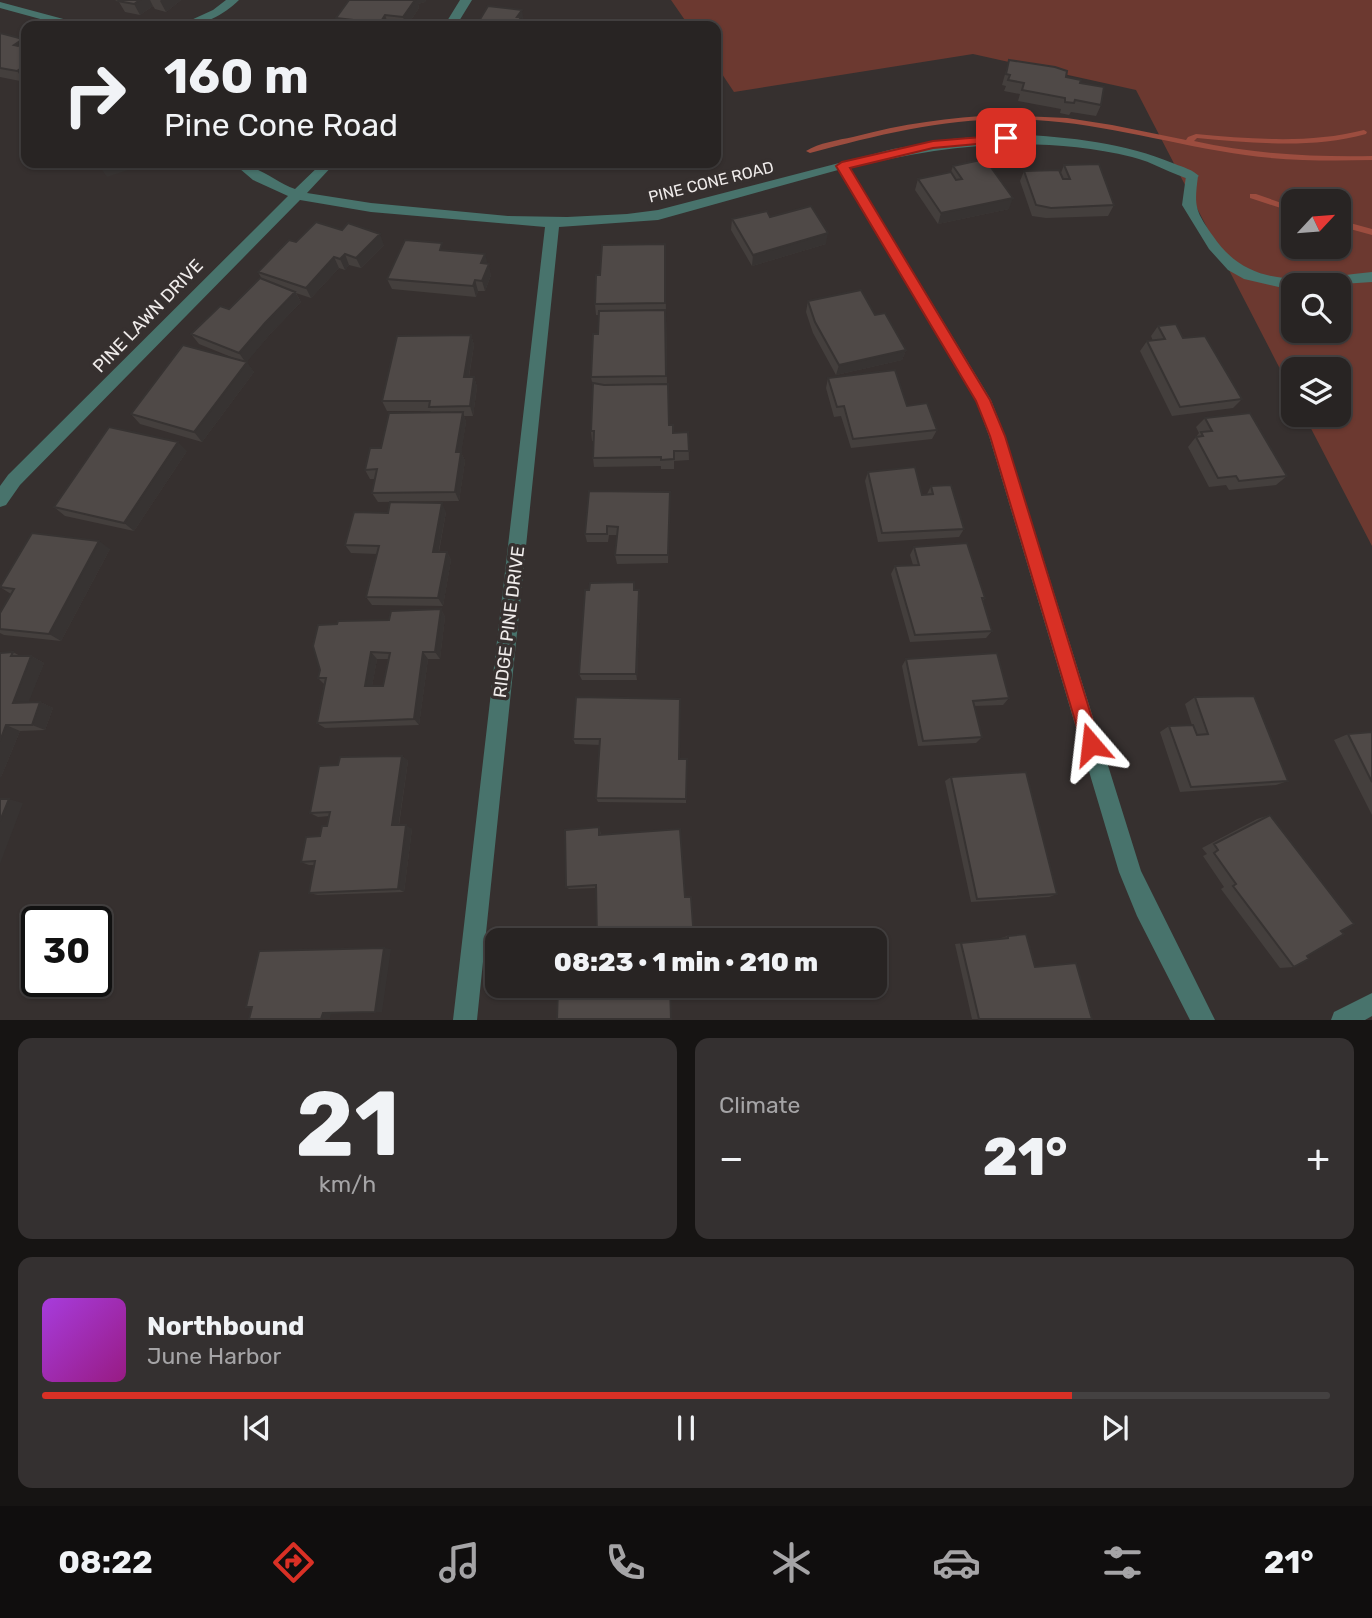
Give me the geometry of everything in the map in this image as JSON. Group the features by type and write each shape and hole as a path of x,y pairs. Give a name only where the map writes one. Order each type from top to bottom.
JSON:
{"street":[{"path":"196,21 217,12 233,0"},
{"path":"453,21 466,0"},
{"path":"0,5 59,21"},
{"name":"PINE CONE ROAD","path":"244,168 251,174 295,194 348,204 552,224 626,220 658,215 842,166 948,142 1030,138 1119,149 1192,176"},
{"path":"842,166 983,400 997,436 1130,872 1145,908 1203,1020"},
{"name":"PINE LAWN DRIVE","path":"0,500 14,480 324,168"},
{"name":"RIDGE PINE DRIVE","path":"465,1020 482,849 539,377 552,224"}],"lane":[{"path":"1192,176 1188,205 1220,254 1232,266 1248,275 1268,282 1289,283 1372,277"},
{"path":"1342,1020 1372,1004"}],"shaded area":[{"path":"671,0 1372,0 1372,546 1310,427 1351,427 1351,357 1281,357 1281,371 1136,90 973,54 734,92 721,72 721,21 686,21"}],"building":[{"path":"119,0 140,0 134,4"},
{"path":"349,0 415,0 403,17 385,15 381,21 336,18"},
{"path":"488,6 522,10 517,17 521,17 519,21 479,21"},
{"path":"0,33 21,38 14,45 21,44 21,68 17,71 0,68"},
{"path":"1009,60 1055,67 1067,71 1066,77 1081,80 1080,83 1104,87 1101,105 1075,100 1074,103 1065,102 1065,98 1022,90 1024,83 1008,80 1010,75 1006,74"},
{"path":"985,159 1013,198 941,213 918,179 951,172 956,180 962,179 953,166"},
{"path":"1099,164 1114,205 1051,208 1036,205 1024,171 1059,170 1063,179 1070,179 1064,165"},
{"path":"811,206 828,233 753,255 732,219 767,211 770,217"},
{"path":"316,222 342,230 348,223 380,234 356,258 345,254 340,259 334,257 306,288 258,272 289,240 296,242"},
{"path":"405,240 442,243 440,250 485,254 481,263 489,264 482,281 475,280 473,286 387,279"},
{"path":"665,244 665,303 595,304 596,275 600,275 602,245"},
{"path":"260,278 295,292 239,353 191,334 220,306 229,309"},
{"path":"861,290 875,315 885,313 906,350 839,365 815,322 808,301"},
{"path":"665,310 666,376 591,377 593,334 598,334 599,311"},
{"path":"1176,324 1183,338 1205,336 1242,399 1180,407 1147,341 1165,339 1158,326"},
{"path":"471,335 464,377 474,377 470,406 429,407 430,401 382,401 397,336"},
{"path":"183,345 247,362 194,432 131,414"},
{"path":"895,370 907,406 927,403 937,430 853,439 844,406 837,407 828,378"},
{"path":"593,383 668,384 669,425 673,425 673,433 688,432 689,451 674,451 674,459 661,460 661,457 593,458"},
{"path":"463,412 456,452 461,452 455,492 372,493 377,469 365,470 370,448 381,448 389,413"},
{"path":"1250,413 1287,476 1239,481 1236,476 1218,478 1196,437 1203,436 1201,432 1212,431 1205,418"},
{"path":"109,427 178,442 124,523 54,507"},
{"path":"915,467 922,495 933,494 931,486 951,485 964,529 882,533 868,472"},
{"path":"589,491 670,492 668,555 615,555 618,527 607,526 607,534 585,534"},
{"path":"390,502 442,503 433,552 447,552 438,598 366,597 379,546 345,545 354,512 388,513"},
{"path":"32,533 99,541 49,634 0,629 0,613 14,589 0,587"},
{"path":"967,543 985,598 982,598 992,631 915,635 895,566 919,565 914,547"},
{"path":"634,582 634,590 639,590 636,674 579,674 585,590 589,590 590,583"},
{"path":"441,609 435,652 423,652 414,719 317,723 326,678 318,678 320,670 313,646 318,625 337,624 338,621 389,620 391,611","holes":["371,652 390,653 383,686 365,686"]},
{"path":"13,652 11,656 31,656 13,703 40,702 32,725 6,725 0,741 0,653"},
{"path":"997,653 1009,698 973,701 982,737 923,741 906,659"},
{"path":"1254,696 1288,781 1191,787 1169,726 1193,725 1197,735 1208,734 1195,697"},
{"path":"576,697 680,699 679,759 687,759 686,799 596,798 600,739 573,739"},
{"path":"1372,732 1372,782 1348,734"},
{"path":"402,756 392,825 406,825 398,889 309,893 315,861 301,862 306,837 320,836 322,826 327,826 330,812 310,813 319,766 338,765 340,757"},
{"path":"1026,772 1057,894 977,899 951,777"},
{"path":"0,799 9,799 0,821"},
{"path":"1270,815 1354,924 1341,931 1344,934 1294,967 1233,886 1236,884 1214,853 1218,850 1214,844"},
{"path":"599,827 599,835 680,829 685,897 691,897 693,928 597,928 596,885 566,887 565,830"},
{"path":"1026,934 1035,967 1076,963 1092,1019 979,1019 961,943"},
{"path":"384,948 375,1012 323,1013 321,1019 249,1019 252,1007 246,1007 259,951"},
{"path":"558,998 670,998 671,1019 557,1019"}],"waterway":[{"path":"810,151 906,127 968,118 1000,117 1067,120 1190,142"},
{"path":"1190,142 1190,139 1196,136 1304,141 1346,137 1364,132"},
{"path":"1190,142 1261,155 1372,158"},
{"path":"1253,196 1281,206"},
{"path":"1351,226 1372,232"}],"route":[{"path":"1006,138 933,144 842,166 983,400 997,436 1091,744"}]}
